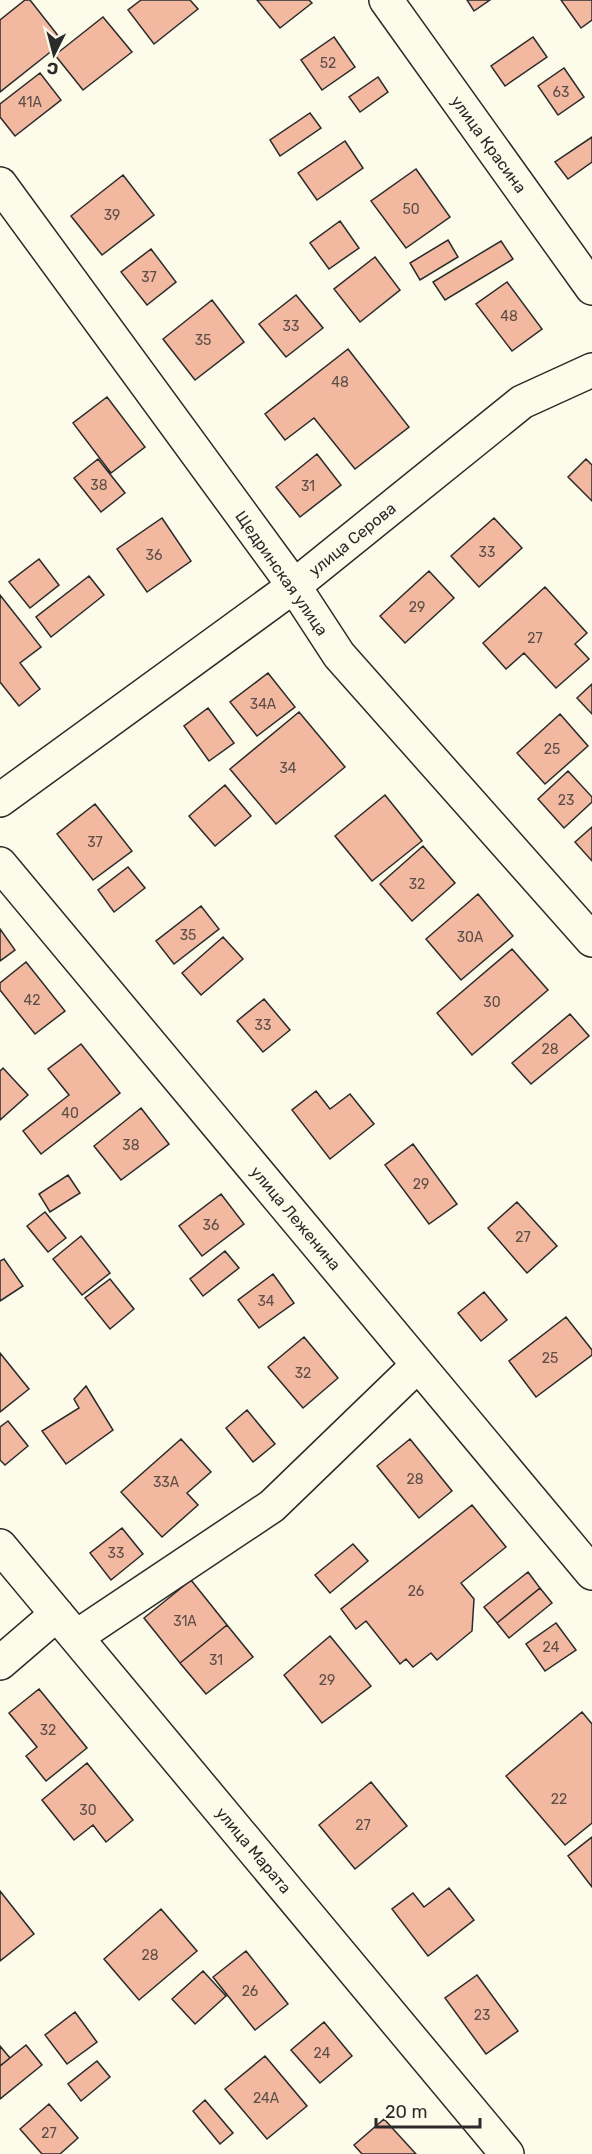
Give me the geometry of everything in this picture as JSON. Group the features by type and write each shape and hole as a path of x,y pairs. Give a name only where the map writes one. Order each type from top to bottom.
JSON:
{"street":[{"name":"улица Красина","path":"386,0 592,288"},
{"name":"Щедринская улица","path":"0,184 294,586 339,655 592,940"},
{"name":"улица Серова","path":"0,800 294,586 522,402 592,370"},
{"name":"улица Леженина","path":"0,864 592,1573"},
{"path":"0,1663 272,1506 418,1365"},
{"name":"улица Марата","path":"0,1546 507,2154"}],"building":[{"path":"25,0 30,0 63,42 0,92 0,20"},
{"path":"141,0 190,0 198,9 154,44 128,10"},
{"path":"257,0 309,0 312,3 280,28"},
{"path":"467,0 490,0 474,11"},
{"path":"561,0 592,0 592,20 581,28"},
{"path":"103,17 132,52 83,90 55,55"},
{"path":"334,37 355,67 322,90 301,60"},
{"path":"533,37 547,57 505,86 491,66"},
{"path":"564,68 584,97 558,115 538,86"},
{"path":"40,73 61,100 15,136 0,117 0,104"},
{"path":"378,77 388,92 360,112 349,97"},
{"path":"310,113 321,128 280,156 270,140"},
{"path":"592,137 592,162 568,179 555,162"},
{"path":"345,141 363,168 317,200 298,173"},
{"path":"416,169 450,217 406,248 371,201"},
{"path":"123,175 154,215 102,255 71,216"},
{"path":"340,221 359,248 329,269 310,243"},
{"path":"448,240 458,257 420,280 410,263"},
{"path":"501,241 513,259 445,300 433,282"},
{"path":"151,249 176,282 147,305 121,272"},
{"path":"375,257 400,290 360,322 334,289"},
{"path":"507,282 542,329 512,351 476,304"},
{"path":"296,295 323,328 286,357 259,324"},
{"path":"212,300 244,342 195,380 163,339"},
{"path":"348,349 409,427 355,469 314,418 285,440 265,414"},
{"path":"107,397 145,447 111,473 73,423"},
{"path":"317,454 341,485 300,517 276,487"},
{"path":"98,459 125,493 101,512 74,478"},
{"path":"586,459 592,465 592,501 568,477"},
{"path":"162,518 191,561 147,592 117,549"},
{"path":"494,518 522,548 479,587 451,556"},
{"path":"39,559 59,585 30,608 9,582"},
{"path":"429,571 454,598 405,643 380,616"},
{"path":"89,576 104,595 51,637 36,617"},
{"path":"545,587 587,633 575,644 589,659 556,688 524,653 506,669 483,643"},
{"path":"0,595 41,647 20,663 40,689 19,706 0,682"},
{"path":"268,673 295,707 257,736 230,702"},
{"path":"592,684 592,714 577,698"},
{"path":"208,708 234,743 209,761 184,726"},
{"path":"299,712 345,767 276,824 230,769"},
{"path":"560,714 588,746 545,784 517,753"},
{"path":"568,771 592,797 592,802 564,828 538,799"},
{"path":"225,785 251,816 215,846 189,816"},
{"path":"385,795 422,841 372,881 335,836"},
{"path":"95,804 132,851 93,880 57,834"},
{"path":"592,827 592,861 575,842"},
{"path":"423,846 455,883 412,921 380,884"},
{"path":"128,867 145,888 114,912 98,890"},
{"path":"478,894 513,936 461,980 426,939"},
{"path":"201,906 219,929 174,964 156,941"},
{"path":"0,929 15,950 0,961"},
{"path":"223,937 243,959 201,995 182,973"},
{"path":"512,949 548,990 472,1055 437,1013"},
{"path":"26,962 65,1011 35,1034 0,990 0,983"},
{"path":"264,999 290,1030 263,1052 237,1021"},
{"path":"570,1014 589,1036 531,1084 512,1063"},
{"path":"81,1044 120,1093 41,1154 23,1131 69,1095 48,1069"},
{"path":"3,1068 28,1095 0,1120 0,1071"},
{"path":"316,1091 330,1109 350,1094 374,1124 330,1159 292,1110"},
{"path":"141,1108 169,1144 121,1180 94,1146"},
{"path":"413,1144 457,1204 429,1224 385,1165"},
{"path":"68,1175 80,1193 50,1212 39,1194"},
{"path":"221,1194 244,1224 202,1256 179,1226"},
{"path":"517,1202 557,1246 527,1273 488,1228"},
{"path":"45,1212 66,1238 48,1252 27,1226"},
{"path":"81,1236 110,1273 82,1295 53,1259"},
{"path":"225,1251 239,1268 203,1296 190,1279"},
{"path":"4,1259 23,1286 0,1301 0,1261"},
{"path":"273,1274 294,1303 259,1328 238,1300"},
{"path":"110,1279 134,1309 110,1329 85,1298"},
{"path":"484,1292 507,1320 481,1341 458,1313"},
{"path":"566,1317 592,1350 592,1355 536,1397 509,1361"},
{"path":"304,1337 338,1378 303,1408 268,1367"},
{"path":"0,1353 29,1389 0,1412"},
{"path":"86,1386 113,1430 66,1464 42,1431 79,1408 74,1399"},
{"path":"247,1410 275,1444 253,1462 226,1428"},
{"path":"8,1421 28,1446 5,1465 0,1460 0,1427"},
{"path":"181,1439 211,1472 187,1493 198,1505 162,1537 121,1492"},
{"path":"410,1439 452,1491 419,1518 377,1466"},
{"path":"472,1505 506,1547 461,1583 474,1599 472,1631 437,1660 431,1653 413,1667 406,1659 400,1664 366,1621 356,1629 341,1609"},
{"path":"122,1528 143,1554 111,1580 90,1553"},
{"path":"353,1544 368,1561 330,1593 315,1575"},
{"path":"528,1572 540,1588 497,1623 484,1607"},
{"path":"191,1580 227,1625 180,1663 144,1618"},
{"path":"540,1588 552,1603 509,1638 497,1623"},
{"path":"556,1623 576,1650 545,1671 526,1644"},
{"path":"227,1625 253,1657 206,1694 180,1663"},
{"path":"330,1636 371,1686 322,1723 284,1675"},
{"path":"39,1689 87,1748 46,1781 26,1756 37,1747 9,1713"},
{"path":"582,1712 592,1724 592,1823 565,1845 506,1776"},
{"path":"87,1763 133,1820 106,1842 93,1825 74,1840 42,1800"},
{"path":"371,1782 407,1826 355,1869 319,1825"},
{"path":"592,1837 592,1887 568,1856"},
{"path":"449,1888 474,1920 428,1956 392,1909 413,1893 424,1907"},
{"path":"0,1891 34,1934 0,1961"},
{"path":"161,1909 197,1951 139,2000 104,1959"},
{"path":"246,1951 288,2004 255,2030 213,1977"},
{"path":"203,1971 226,1996 195,2024 172,1999"},
{"path":"477,1975 518,2031 486,2054 445,1998"},
{"path":"75,2012 97,2042 67,2064 45,2035"},
{"path":"324,2022 352,2056 320,2083 291,2050"},
{"path":"26,2045 42,2065 0,2099 0,2066"},
{"path":"0,2046 10,2058 0,2066"},
{"path":"265,2056 307,2106 267,2139 225,2089"},
{"path":"97,2061 110,2077 81,2101 68,2084"},
{"path":"205,2100 233,2133 220,2144 193,2111"},
{"path":"49,2104 78,2138 60,2154 42,2154 20,2129"},
{"path":"384,2119 416,2154 362,2154 354,2145"}]}
